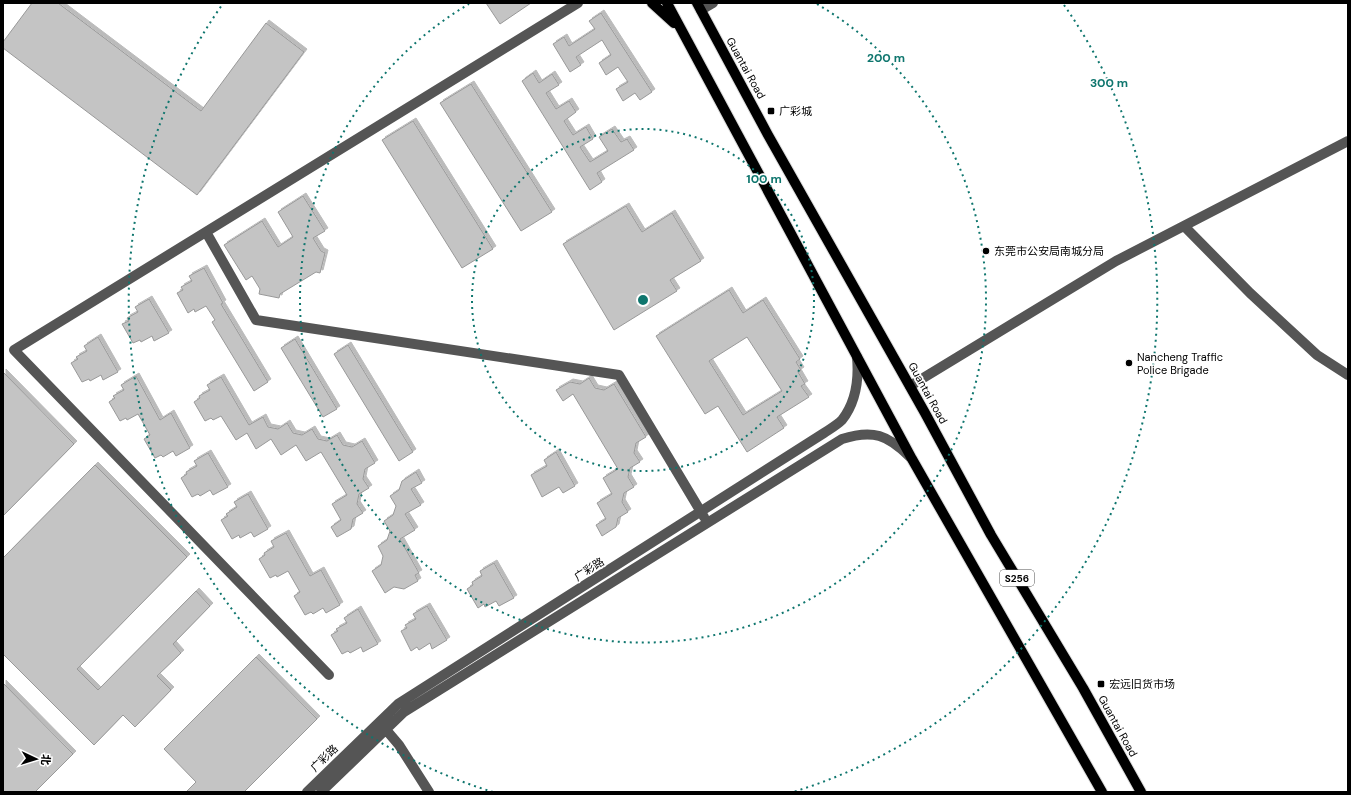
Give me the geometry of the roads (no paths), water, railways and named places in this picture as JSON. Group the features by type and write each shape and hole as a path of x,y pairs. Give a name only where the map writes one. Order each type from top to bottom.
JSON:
{"main road":[{"path":"652,3 678,26"},
{"name":"S256","path":"667,3 912,459 1102,792"},
{"name":"Guantai Road","path":"699,7 768,135 910,386 992,535 1083,688 1141,792"}],"street":[{"path":"329,675 14,350 578,3"},
{"path":"699,7 713,3"},
{"path":"910,386 1116,261 1185,227 1348,141"},
{"path":"1185,227 1250,293 1318,355 1348,375"},
{"path":"206,232 256,320 619,375 708,523"},
{"name":"广彩路","path":"321,792 382,726 398,704 824,434 842,420 857,386 859,373 857,357"},
{"name":"广彩路","path":"307,792 382,726 842,439 855,434 884,436 897,445 912,459"},
{"path":"382,726 399,745 429,792"}],"place":[{"name":"广彩城","path":"771,111"},
{"name":"东莞市公安局南城分局","path":"986,251"},
{"name":"Nancheng Traffic Police Brigade","path":"1129,363"},
{"name":"宏远旧货市场","path":"1101,684"}]}
